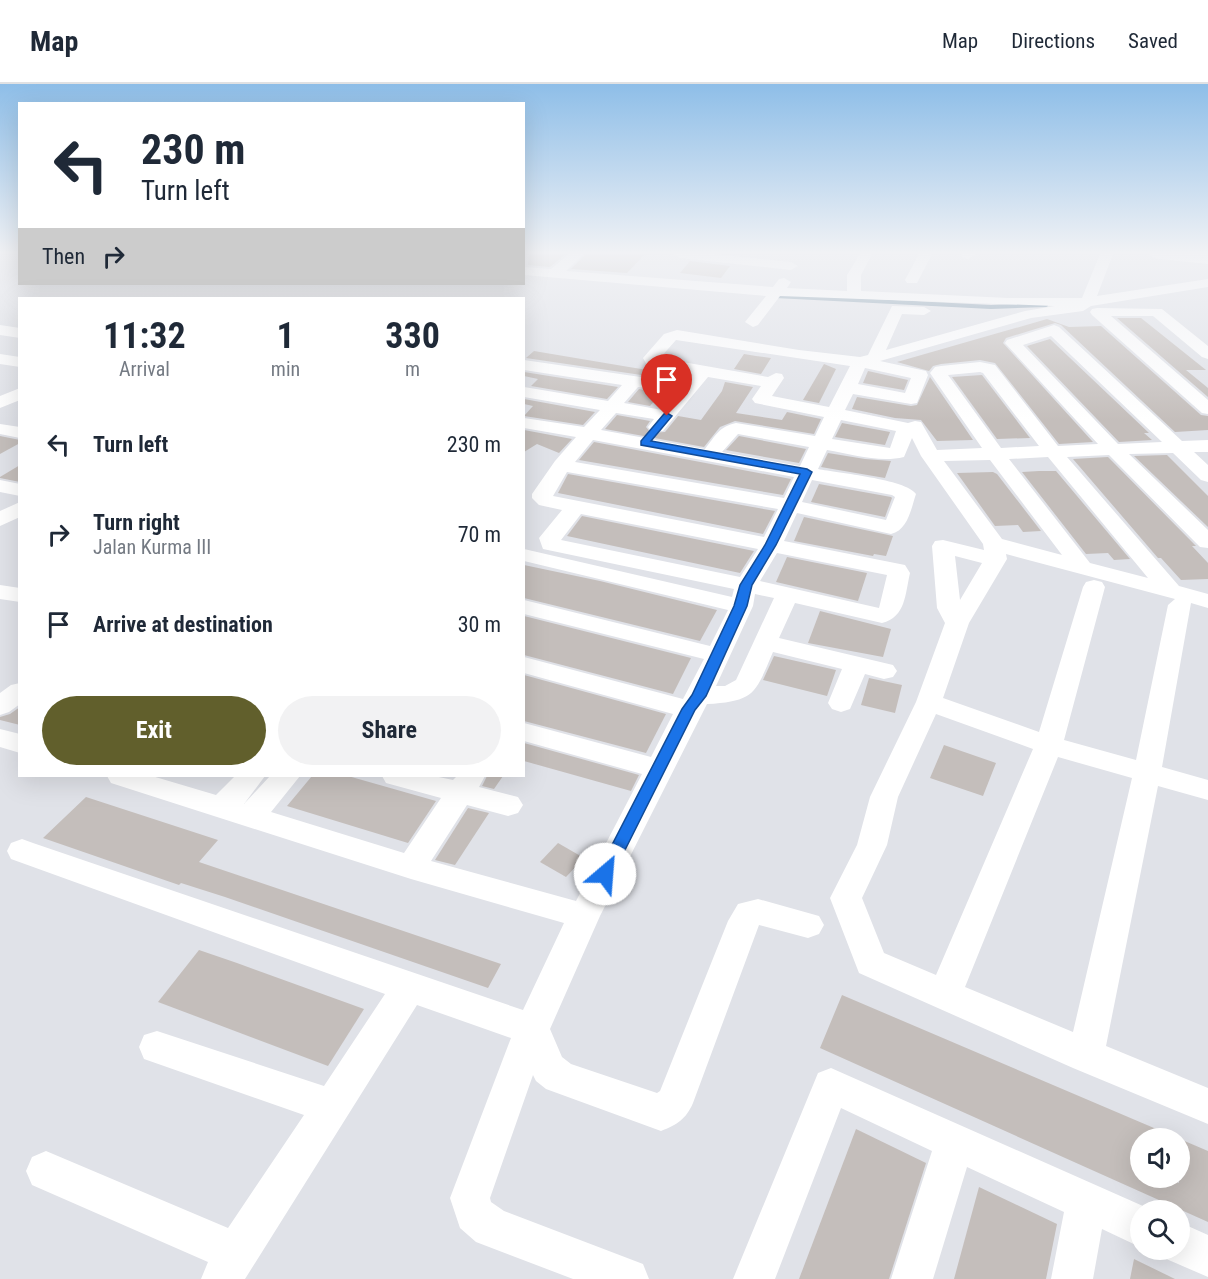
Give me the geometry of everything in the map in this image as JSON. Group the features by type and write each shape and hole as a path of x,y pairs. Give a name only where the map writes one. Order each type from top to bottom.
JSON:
{"street":[{"path":"753,322 762,310"},
{"path":"628,1279 491,1227 474,1214 470,1198 532,1029 584,916 694,703 743,595 771,545 819,443 849,388 869,359 876,353 897,310"},
{"path":"899,310 948,326"},
{"path":"1022,310 1030,314"},
{"path":"869,359 948,326 1055,310"},
{"path":"1208,354 1157,312 1097,312 1208,409"},
{"path":"0,330 18,333"},
{"path":"1208,476 1054,330 1014,343 1115,451 1208,542"},
{"path":"768,382 683,369 651,361 651,358 673,335 800,355 869,359 920,375 911,399 849,388"},
{"path":"552,369 568,354"},
{"path":"739,422 768,382 800,355"},
{"path":"0,359 18,362"},
{"path":"525,364 610,379 668,386 683,369"},
{"path":"610,379 622,365"},
{"path":"1088,577 938,374 941,371 980,367 989,369 1053,452 1175,598 1208,614"},
{"path":"645,443 703,372"},
{"path":"525,555 743,595 787,595 882,616 890,611 899,573 890,569 546,501 542,498 542,494 562,465 633,382"},
{"path":"710,455 728,431 736,428 890,455 897,453 906,429 903,427 761,399 768,382"},
{"path":"525,392 667,416"},
{"path":"0,403 14,393"},
{"path":"525,423 807,472 906,494 894,527 790,505 562,465"},
{"path":"915,426 931,456 995,554"},
{"path":"0,429 18,433"},
{"path":"0,441 18,445"},
{"path":"931,456 1208,446"},
{"path":"0,486 18,490"},
{"path":"576,507 550,538 552,544 743,595"},
{"path":"0,520 18,509"},
{"path":"957,623 949,608 943,546 995,554 1175,598 1208,601"},
{"path":"995,554 957,623 929,702 884,797 872,845 846,898 871,963 1208,1106"},
{"path":"945,994 1049,745 1088,577"},
{"path":"0,592 18,595"},
{"path":"525,665 694,703 731,694 746,685 787,595"},
{"path":"1086,1056 1147,772 1175,598"},
{"path":"525,606 717,655"},
{"path":"767,643 884,671"},
{"path":"841,703 856,664"},
{"path":"0,706 18,692"},
{"path":"929,702 1049,745 1208,790"},
{"path":"525,732 658,769"},
{"path":"0,738 18,743"},
{"path":"134,777 411,867 584,916"},
{"path":"237,811 251,777"},
{"path":"237,811 285,777"},
{"path":"405,777 465,784 508,805"},
{"path":"411,867 465,784"},
{"path":"22,852 532,1029 549,1069 560,1077 661,1113 674,1103 749,913 758,912 808,925"},
{"path":"46,1171 229,1266 409,988"},
{"path":"157,1047 332,1106"},
{"path":"754,1279 831,1085 1130,1222"},
{"path":"912,1279 955,1141"},
{"path":"1072,1279 1086,1202"},
{"path":"1190,1248 1208,1256"}],"building":[{"path":"1117,318 1141,318 1206,370 1186,370 1208,388 1208,397"},
{"path":"1047,319 1069,327 1101,326 1201,415 1208,416 1208,430 1175,432 1061,325 1055,323 1006,338 1003,343 1093,442 1059,444 995,363 980,360 941,364 933,366 929,371 897,362"},
{"path":"1050,339 1149,433 1144,433 1152,440 1119,442 1027,346"},
{"path":"534,351 660,372 655,377 526,358"},
{"path":"744,354 771,358 761,374 734,369"},
{"path":"824,364 836,369 819,403 803,400"},
{"path":"868,371 908,380 904,390 863,383"},
{"path":"525,372 618,387 607,399 531,386 538,379 525,376"},
{"path":"982,375 1030,438 997,439 952,377"},
{"path":"930,377 973,440 937,441 921,420 895,418 852,409 857,397 917,405"},
{"path":"725,382 753,387 736,413 782,420 787,412 821,419 814,434 735,421 720,427 704,447 605,429 617,415 650,421 646,427 651,433 665,432 678,416 701,420 722,391"},
{"path":"639,389 662,392 650,406 628,402"},
{"path":"525,399 595,412 583,425 525,416 533,406 525,404"},
{"path":"842,423 890,432 885,445 835,437"},
{"path":"525,430 572,439 559,453 537,444 525,451"},
{"path":"0,436 18,440 18,444 0,454"},
{"path":"739,436 806,449 799,463 726,450"},
{"path":"594,442 791,479 783,495 579,460"},
{"path":"828,453 891,461 885,478 821,467"},
{"path":"1167,455 1208,496 1208,527 1134,456"},
{"path":"1108,457 1196,546 1192,546 1208,563 1208,579 1181,580 1161,558 1158,558 1073,459"},
{"path":"18,466 18,482 0,477"},
{"path":"1056,471 1130,559 1114,560 1108,553 1086,554 1022,472"},
{"path":"993,472 997,474 1041,531 1023,532 1018,525 995,526 957,473"},
{"path":"568,474 775,511 763,534 558,493"},
{"path":"819,484 892,498 885,517 811,502"},
{"path":"582,516 754,551 740,573 567,536"},
{"path":"804,517 893,536 886,556 874,554 873,556 794,541"},
{"path":"787,557 867,573 858,601 776,582"},
{"path":"525,565 717,610 700,641 525,598"},
{"path":"820,611 891,629 883,657 808,643"},
{"path":"525,616 691,658 673,694 525,655"},
{"path":"774,656 836,670 827,696 763,680"},
{"path":"525,675 666,714 646,753 525,721"},
{"path":"869,678 902,685 895,713 861,705"},
{"path":"18,708 18,724 0,720 0,717"},
{"path":"525,743 639,775 631,791 525,761"},
{"path":"944,745 996,763 983,796 930,778"},
{"path":"311,777 352,777 436,801 408,843 287,806"},
{"path":"486,777 502,777 494,789 482,786"},
{"path":"86,797 218,840 199,862 501,964 488,988 225,897 181,883 179,885 43,838"},
{"path":"468,808 489,813 455,865 435,860"},
{"path":"558,843 584,858 566,877 540,862"},
{"path":"199,950 364,1009 328,1066 158,1002"},
{"path":"842,995 1154,1128 1130,1128 1130,1187 820,1048"},
{"path":"856,1129 926,1163 889,1279 799,1279"},
{"path":"1190,1144 1208,1151 1208,1222 1190,1214 1190,1200 1159,1200 1132,1188 1190,1188"},
{"path":"979,1187 1057,1224 1046,1279 954,1279"},
{"path":"1134,1260 1136,1260 1175,1279 1130,1279"}],"route":[{"path":"605,874 689,709 699,696 741,606 746,585 771,545 807,472 645,443 667,416"}]}
